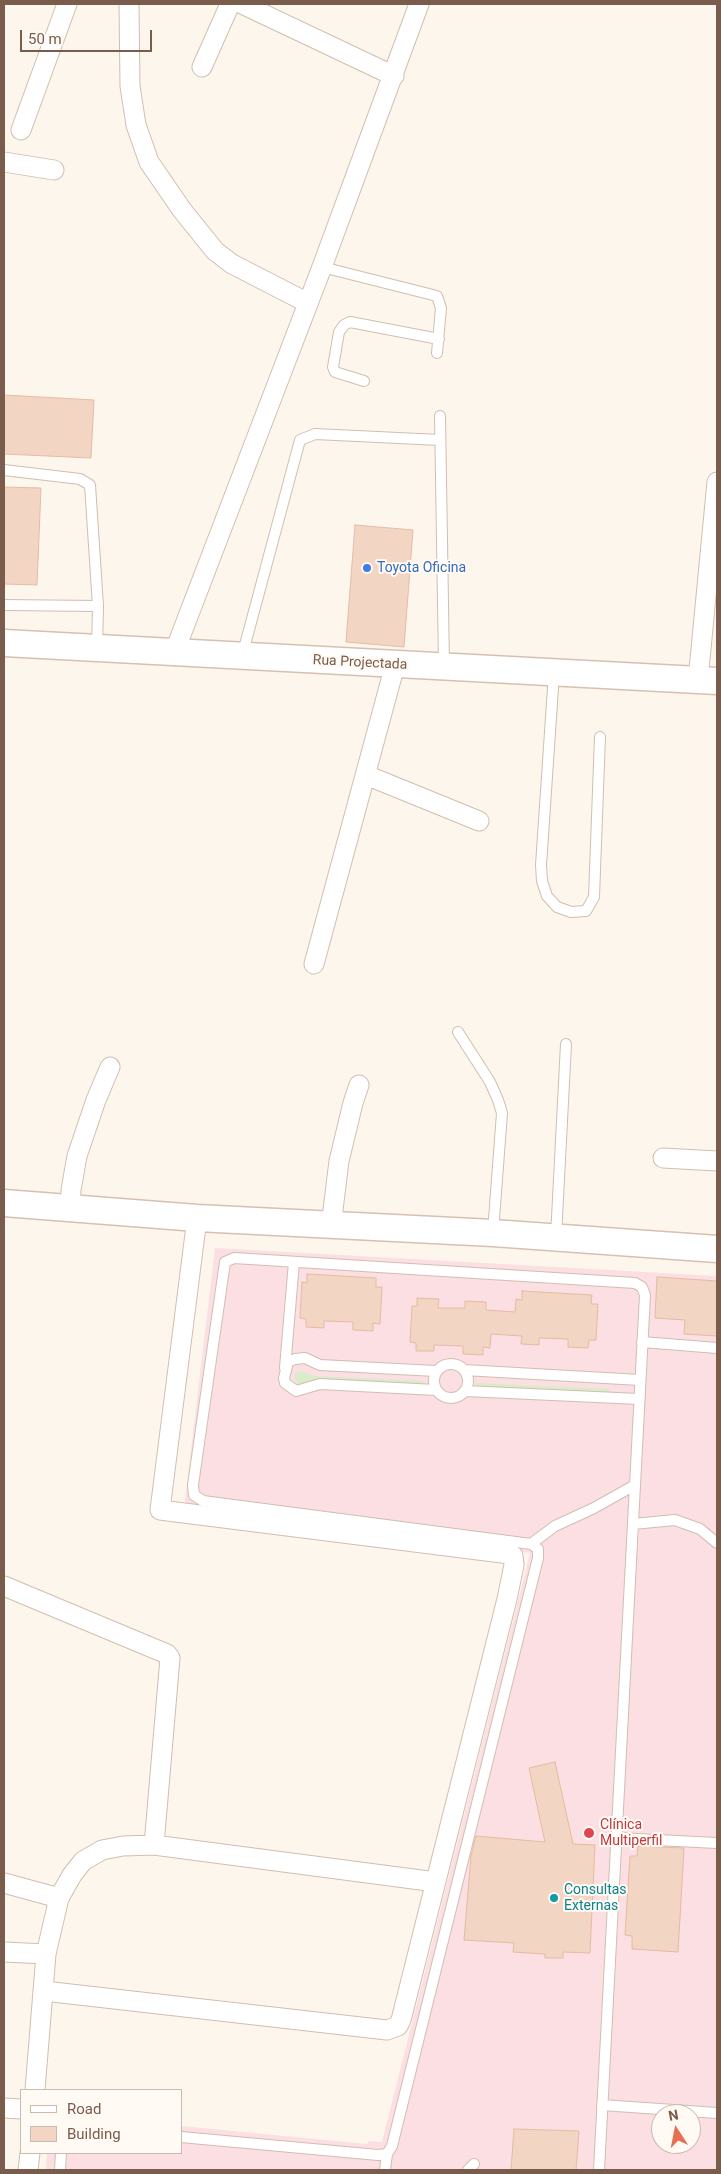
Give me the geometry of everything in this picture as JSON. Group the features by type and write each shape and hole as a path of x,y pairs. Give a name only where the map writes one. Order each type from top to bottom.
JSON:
{"street":[{"path":"21,130 67,4"},
{"path":"124,4 130,86 136,125 149,162 182,210 215,251 232,264 308,303"},
{"path":"202,67 230,4"},
{"path":"242,4 394,76"},
{"path":"174,653 322,267 419,4"},
{"path":"4,162 54,170"},
{"path":"708,680 717,482"},
{"name":"Rua Projectada","path":"4,644 708,680"},
{"path":"314,964 395,665"},
{"path":"366,775 479,821"},
{"path":"70,1209 77,1156 96,1100 110,1067"},
{"path":"331,1226 339,1161 359,1085"},
{"path":"663,1158 717,1161"},
{"path":"4,1203 197,1218 493,1233 717,1249"},
{"path":"44,1991 387,2030 398,2026 436,1882 514,1565 513,1556 510,1554 160,1510 197,1218"},
{"path":"4,1586 167,1654 170,1658 154,1845"},
{"path":"35,2089 46,1954 59,1898 72,1875 83,1861 102,1850 116,1847 154,1845 436,1882"},
{"path":"4,1883 59,1898"},
{"path":"4,1952 46,1954"},
{"path":"4,2108 20,2109"},
{"path":"28,2170 30,2154"}],"lane":[{"path":"322,267 437,296 441,308 437,353"},
{"path":"364,381 335,372 333,367 339,332 344,325 350,322 439,339"},
{"path":"440,416 444,667"},
{"path":"242,657 300,440 315,434 440,440"},
{"path":"4,470 80,479 90,486 98,606 97,649"},
{"path":"4,605 98,606"},
{"path":"554,672 541,865 542,881 547,896 558,907 571,912 586,911 594,897 600,737"},
{"path":"458,1032 490,1082 502,1114 493,1233"},
{"path":"556,1238 566,1044"},
{"path":"385,2170 387,2154 392,2146 538,1558 538,1549 531,1544 203,1501 194,1495 195,1475 226,1262 234,1258 635,1283 642,1287 645,1295 599,2170"},
{"path":"294,1262 285,1383 296,1391 320,1384 436,1390"},
{"path":"642,1342 717,1348"},
{"path":"285,1368 288,1362 305,1358 320,1365 436,1371"},
{"path":"464,1370 468,1379 465,1390 459,1396 453,1398 444,1397 436,1390 433,1378 436,1371 440,1366 452,1363 464,1370 640,1380"},
{"path":"465,1390 639,1399"},
{"path":"531,1544 555,1526 594,1508 635,1485"},
{"path":"633,1524 676,1520 700,1529 717,1543"},
{"path":"617,1838 717,1843"},
{"path":"602,2105 717,2113"},
{"path":"182,2137 378,2155 387,2154"},
{"path":"60,2170 61,2154"}],"shaded area":[{"name":"Clínica Multiperfil","path":"215,1248 717,1276 717,2170 46,2170 47,2154 182,2154 182,2126 367,2144 369,2141 382,2142 530,1553 184,1509"}],"green space":[{"path":"301,1371 313,1376 423,1381 423,1385 312,1380 298,1384 294,1377 296,1373"},
{"path":"476,1383 609,1389 609,1393 475,1387"}],"building":[{"path":"4,395 94,400 91,458 4,454"},
{"path":"4,487 41,488 37,585 4,584"},
{"path":"355,525 413,530 404,647 346,642"},
{"path":"307,1274 376,1278 376,1287 382,1287 380,1324 373,1323 373,1331 353,1330 353,1322 324,1321 324,1328 306,1327 306,1319 300,1318 302,1282 307,1283"},
{"path":"657,1277 717,1281 717,1336 684,1334 685,1320 655,1318"},
{"path":"522,1291 592,1295 591,1304 598,1304 596,1340 589,1340 588,1348 568,1347 568,1339 539,1338 539,1345 521,1344 522,1336 491,1334 490,1348 483,1347 483,1355 463,1354 463,1346 434,1345 434,1351 416,1351 416,1343 410,1342 412,1306 417,1306 417,1298 439,1299 438,1308 465,1308 465,1301 486,1302 486,1310 515,1312 516,1299 522,1300"},
{"path":"555,1762 573,1844 595,1845 590,1953 563,1952 563,1958 545,1958 545,1954 513,1952 514,1943 464,1940 471,1856 476,1836 545,1842 529,1768"},
{"path":"638,1846 684,1848 678,1952 632,1949 632,1936 625,1935 630,1856 637,1856"},
{"path":"514,2129 579,2131 576,2170 511,2170"}],"place":[{"name":"Toyota Oficina","path":"367,568"},
{"name":"Clínica Multiperfil","path":"589,1833"},
{"name":"Consultas Externas","path":"554,1898"}]}
